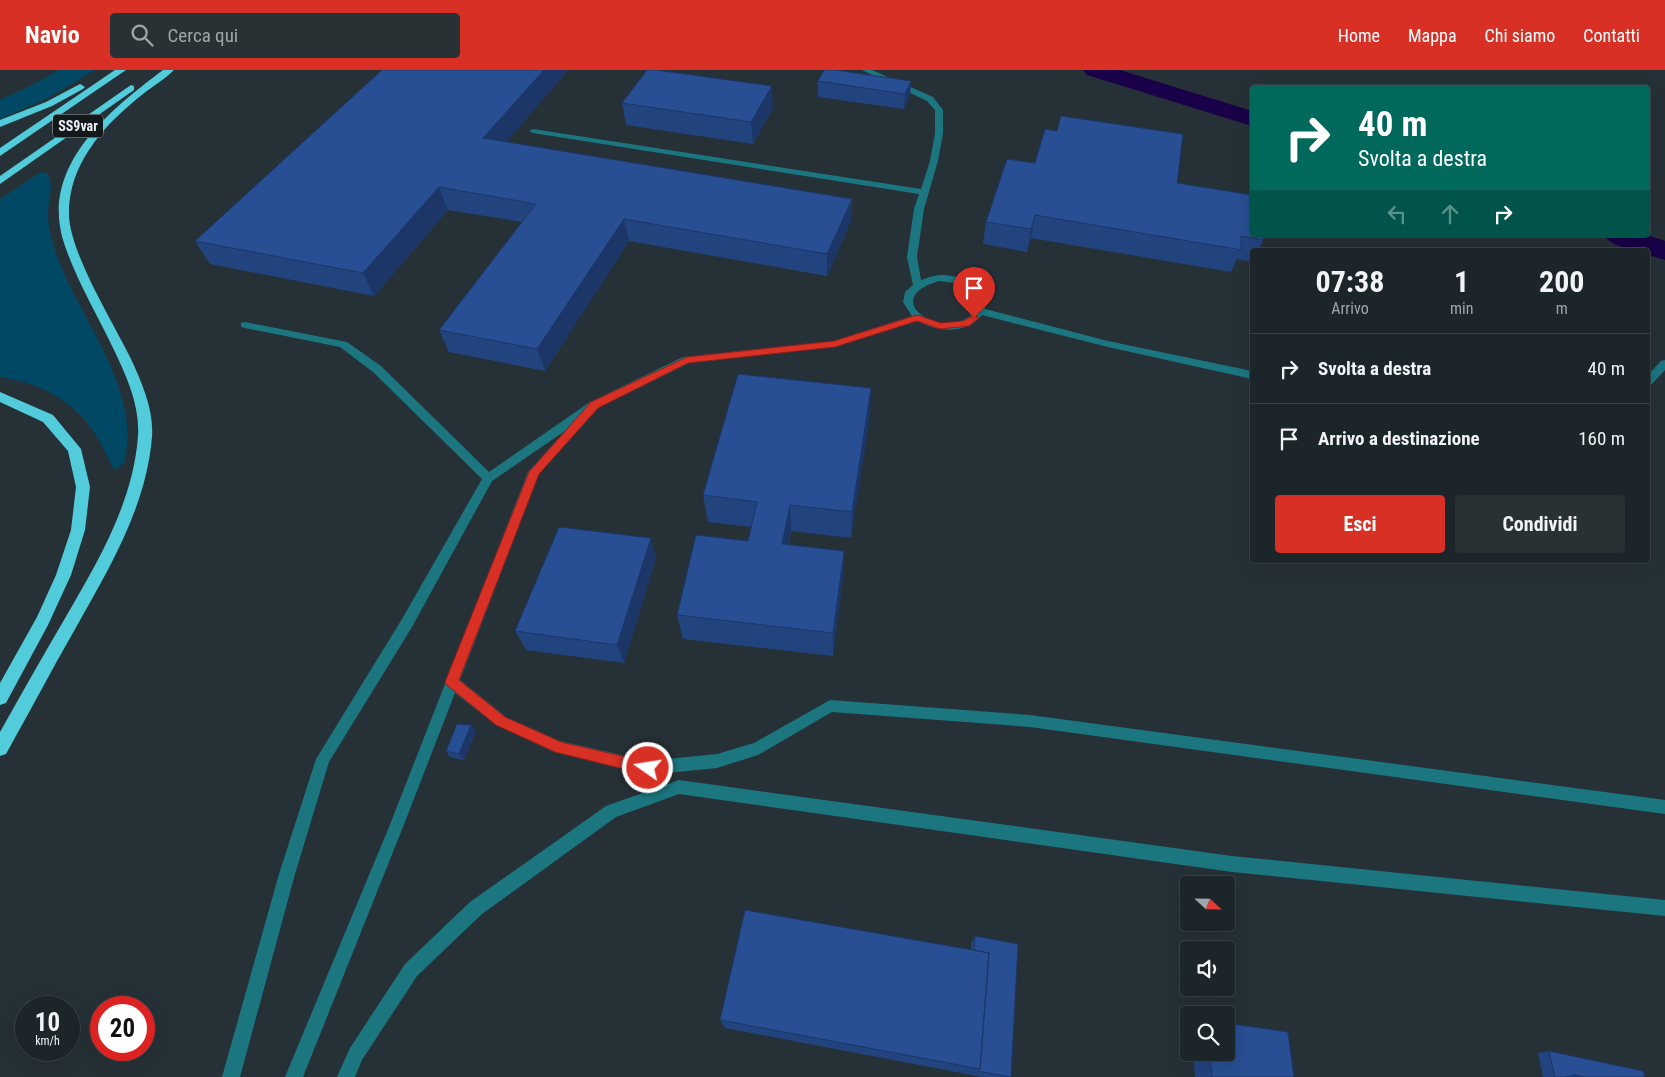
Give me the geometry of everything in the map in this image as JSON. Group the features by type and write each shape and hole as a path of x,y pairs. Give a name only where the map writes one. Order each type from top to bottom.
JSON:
{"highway":[{"path":"0,124 63,97 107,70"},
{"name":"SS9var","path":"0,153 120,70"},
{"name":"SS9var","path":"0,181 156,70"},
{"path":"0,748 86,596 118,535 138,480 144,449 144,414 136,385 79,267 69,242 64,215 67,189 84,149 105,124 130,100 169,70"},
{"path":"0,397 32,408 48,417 62,431 80,461 84,501 74,547 64,572 39,626 0,698"}],"lane":[{"path":"866,70 930,99 939,110 939,133 934,161 918,208 912,257 917,284"},
{"path":"533,131 924,192"},
{"path":"939,278 964,282 980,295 982,303 980,311 974,318 965,323 953,326 934,325 917,318 907,304 907,296 910,289 917,284 939,278"},
{"path":"980,311 1108,344 1250,375"},
{"path":"231,1077 286,874 323,759 406,623 488,478 594,405 687,360 835,344 917,318"},
{"path":"245,325 343,344 377,369 488,478"},
{"path":"1650,378 1665,364"},
{"path":"294,1077 396,827 534,472 594,405"},
{"path":"452,682 501,721 559,748 648,768 717,761 758,748 830,706 1030,721 1665,807"},
{"path":"346,1077 356,1054 411,970 476,908 611,811 679,787 1232,864 1665,908"}],"shaded area":[{"path":"59,70 95,70 46,99 0,119 0,100"},
{"path":"41,172 47,173 51,182 48,217 53,243 75,297 116,378 124,406 128,434 124,463 117,469 112,467 104,448 94,432 70,406 55,395 39,387 0,377 0,199"}],"building":[{"path":"382,70 544,70 483,138 852,199 827,254 624,219 537,349 439,330 536,204 439,187 363,273 195,241"},
{"path":"647,70 772,86 751,122 622,103"},
{"path":"824,70 911,81 905,94 818,81"},
{"path":"1061,116 1183,134 1177,183 1250,195 1250,237 1264,237 1263,240 1241,236 1241,250 1035,215 1031,229 986,222 1007,159 1035,163 1045,129 1057,131"},
{"path":"738,374 871,388 852,512 790,505 782,544 844,551 833,633 677,615 696,535 748,541 757,502 703,495"},
{"path":"559,527 651,538 617,645 515,631"},
{"path":"457,724 471,725 459,754 446,751"},
{"path":"745,910 989,953 980,1069 720,1020"},
{"path":"975,936 1018,944 1011,1077 978,1071 980,1069 989,953 974,950"},
{"path":"1235,1024 1288,1032 1294,1077 1212,1077 1210,1061 1235,1061"},
{"path":"1549,1051 1643,1071 1645,1077 1585,1077 1575,1075 1555,1077"}],"waterway":[{"path":"1095,70 1250,118"},
{"path":"1624,237 1665,251"}],"route":[{"path":"648,768 559,748 501,721 452,682 534,472 594,405 687,360 835,344 917,318 940,326 953,326 974,318"}]}
